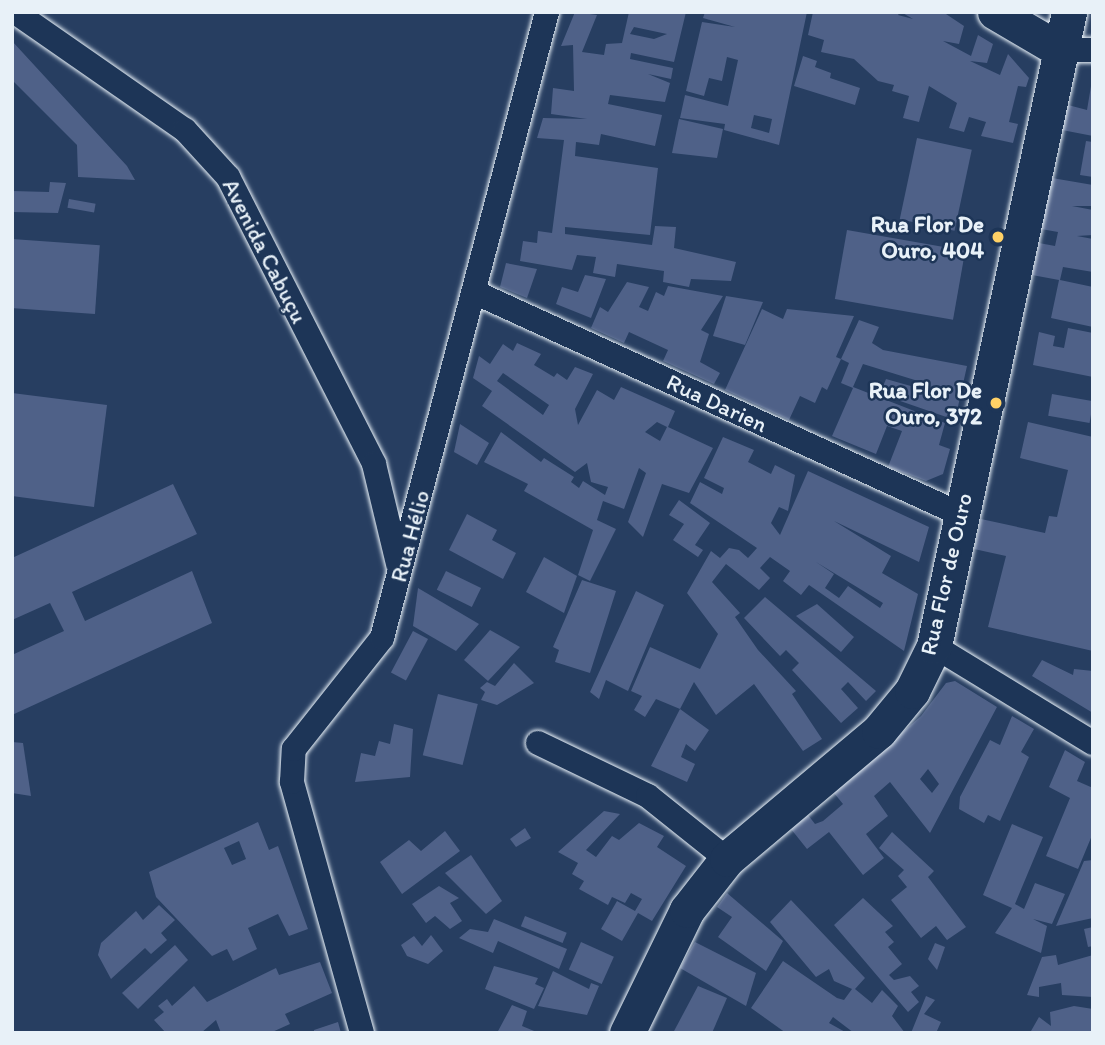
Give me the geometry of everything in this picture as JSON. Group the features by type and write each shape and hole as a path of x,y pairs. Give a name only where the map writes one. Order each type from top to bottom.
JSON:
{"street":[{"name":"Avenida Cabuçu","path":"15,12 185,130 228,177 374,464 400,575"},
{"name":"Rua Hélio","path":"362,1033 292,782 294,749 382,638 547,12"},
{"path":"995,12 1076,50"},
{"name":"Rua Flor de Ouro","path":"627,1033 687,910 727,859 879,731 912,691 934,646 960,514 1076,50 1069,12"},
{"name":"Rua Darien","path":"474,292 960,514"},
{"path":"934,646 1093,743"},
{"path":"538,743 648,796 727,859"}],"building":[{"path":"575,12 597,15 582,52 604,55 606,44 622,43 629,12 686,12 674,62 631,53 630,59 673,68 671,79 648,74 670,83 665,102 610,95 608,104 662,115 655,146 601,134 599,145 576,142 575,156 658,168 650,235 565,227 565,234 652,245 655,226 676,227 674,248 736,262 731,281 691,279 689,287 663,282 664,271 617,264 615,277 593,273 596,257 577,255 572,270 520,261 523,241 537,243 538,231 552,233 564,140 537,138 543,118 587,119 551,114 553,88 574,91 573,45 561,46","holes":["634,27 667,34 654,39 630,34"]},
{"path":"705,12 807,12 779,145 724,130 725,124 680,118 685,95 728,106 738,60 727,57 722,81 709,78 704,96 686,91 702,22 735,27 703,18","holes":["754,115 772,119 769,133 751,128"]},
{"path":"813,12 900,12 898,15 913,19 901,12 943,12 964,26 959,44 943,41 971,56 978,35 993,44 987,63 970,61 1000,75 1008,54 1029,78 1026,87 1018,86 1009,122 1018,124 1013,143 981,136 986,122 969,117 964,132 949,128 957,103 929,86 919,122 903,118 909,96 892,91 894,85 878,81 854,59 821,52 824,40 808,35"},
{"path":"12,41 127,166 135,180 78,177 77,145 12,80"},
{"path":"803,56 817,61 815,67 831,73 830,78 860,88 855,105 794,86"},
{"path":"1091,86 1093,136 1062,130 1068,105 1087,110"},
{"path":"679,119 723,129 717,158 672,153"},
{"path":"917,138 972,150 955,231 900,219"},
{"path":"1086,141 1093,142 1093,177 1080,175"},
{"path":"1052,178 1093,185 1093,206 1072,206 1093,210 1093,235 1077,236 1093,239 1093,272 1063,267 1060,280 1093,287 1093,327 1051,318 1059,280 1032,275 1039,243 1055,246 1058,232 1041,229"},
{"path":"50,182 66,183 58,213 12,212 12,191 49,192"},
{"path":"69,199 96,204 94,213 67,208"},
{"path":"847,230 965,251 953,320 835,299"},
{"path":"12,239 100,245 95,314 12,308"},
{"path":"506,263 537,269 527,298 500,287"},
{"path":"585,275 606,279 591,318 556,304 562,287 578,292"},
{"path":"627,282 649,287 639,307 648,311 656,292 664,296 668,286 723,296 701,330 709,334 700,362 720,373 714,384 663,361 668,350 629,332 624,343 591,328 600,307 608,312"},
{"path":"726,296 763,302 745,345 713,336"},
{"path":"762,309 783,319 787,309 854,316 836,357 841,359 827,390 822,387 815,403 800,396 789,420 725,390"},
{"path":"859,320 879,327 872,343 883,350 967,366 955,420 880,394 886,379 925,390 927,384 918,381 863,364 853,387 945,423 939,445 950,449 943,474 926,481 888,467 902,431 887,426 876,454 832,436 853,388 841,383 849,363 841,359"},
{"path":"1068,328 1093,333 1093,377 1033,365 1039,332 1055,336 1053,346 1064,348"},
{"path":"517,343 541,354 534,365 554,377 557,373 567,380 575,367 593,374 575,409 578,425 597,390 614,400 621,387 675,411 668,427 713,448 689,493 662,484 643,537 628,522 646,473 639,468 624,509 603,501 597,520 616,529 590,581 578,575 593,530 524,491 528,484 484,462 501,432 541,462 544,458 574,477 571,482 579,488 583,481 605,495 608,487 591,482 587,463 575,472 482,406 492,391 473,378 479,356 490,364 503,344 513,351","holes":["503,373 549,405 543,415 497,381","657,422 667,427 660,441 645,432"]},
{"path":"12,393 107,405 94,507 12,496"},
{"path":"1052,394 1093,401 1090,423 1048,416"},
{"path":"1028,422 1093,437 1093,651 988,627 1006,556 974,549 981,519 1045,533 1049,516 1057,517 1068,470 1020,458"},
{"path":"460,424 489,443 477,465 454,452"},
{"path":"723,437 754,450 748,462 771,474 775,465 795,475 788,511 779,507 771,523 780,535 808,471 929,527 919,562 834,521 891,556 882,573 918,594 904,651 809,585 801,595 783,581 790,571 770,557 760,568 770,578 759,590 726,564 712,582 740,613 735,617 758,650 796,691 792,694 822,739 803,751 754,684 716,715 694,682 680,709 656,699 645,717 634,710 642,696 631,691 650,647 700,669 718,634 687,593 711,551 720,558 729,548 739,550 748,558 757,548 690,503 700,482 722,494 724,488 704,478","holes":["816,562 883,603 880,608 848,586 839,598 825,588 834,574"]},
{"path":"173,484 197,534 72,592 85,621 192,571 212,623 12,715 12,655 64,631 50,603 12,620 12,558"},
{"path":"679,500 710,523 695,545 703,550 698,557 673,540 684,524 669,515"},
{"path":"467,514 497,530 492,540 516,553 503,579 449,550"},
{"path":"544,557 577,576 564,613 526,592"},
{"path":"446,571 481,588 472,607 437,590"},
{"path":"582,580 616,591 590,673 555,662 559,650 553,647"},
{"path":"418,588 479,624 456,651 413,626"},
{"path":"636,591 664,605 628,691 606,680 599,699 590,692"},
{"path":"765,597 876,691 866,701 848,682 841,689 858,708 841,723 792,670 799,663 786,650 780,656 744,618"},
{"path":"817,604 854,637 841,652 796,616"},
{"path":"490,630 520,647 488,681 464,660"},
{"path":"413,631 428,639 406,680 391,672"},
{"path":"1042,660 1073,675 1074,669 1093,671 1093,713 1032,676"},
{"path":"514,663 534,683 497,705 481,700 485,692 480,688 487,682 495,686"},
{"path":"955,681 997,707 930,833 890,782 874,796 888,816 866,834 884,858 863,875 829,832 807,849 791,829 808,815 815,824 823,821 843,804 834,793 921,716 946,683","holes":["928,769 939,784 932,793 920,779"]},
{"path":"438,694 478,704 463,765 423,755"},
{"path":"680,709 709,730 695,751 686,744 681,757 695,764 687,782 651,766"},
{"path":"1012,716 1034,729 1021,752 1029,757 1000,821 988,815 984,823 959,809 960,797 990,740 1000,745"},
{"path":"394,724 413,729 410,777 355,782 361,753 375,756 379,741 390,744"},
{"path":"12,742 23,743 31,796 12,793"},
{"path":"1065,750 1085,762 1077,781 1093,788 1093,833 1078,869 1046,856 1070,798 1049,787"},
{"path":"604,811 620,814 586,850 596,857 612,836 619,840 639,823 664,836 657,847 686,866 652,921 638,913 622,941 601,929 617,901 635,911 642,899 631,893 625,903 612,897 608,905 579,889 584,881 572,874 578,863 558,852"},
{"path":"258,822 269,850 278,846 308,929 289,936 278,914 248,928 257,949 233,961 227,949 212,956 156,897 149,872","holes":["239,841 246,859 232,865 224,848"]},
{"path":"1012,824 1043,837 1015,904 1024,909 1035,883 1065,894 1052,924 1033,919 1047,926 1041,953 995,933 1012,908 983,895"},
{"path":"525,828 531,838 516,847 510,839"},
{"path":"445,831 460,851 402,894 380,862 409,840 421,851"},
{"path":"892,832 934,871 928,877 966,927 947,940 936,926 921,938 891,900 907,887 898,876 904,870 879,848"},
{"path":"471,855 502,901 486,914 445,873"},
{"path":"1093,860 1093,918 1056,926 1084,861"},
{"path":"439,886 459,898 450,903 462,921 450,929 435,916 426,923 412,904"},
{"path":"727,893 783,941 766,971 718,937 732,917 717,907"},
{"path":"863,898 893,926 885,932 894,942 888,947 902,964 889,975 894,980 910,976 919,986 911,992 919,1002 908,1012 834,925"},
{"path":"791,900 865,978 855,989 872,1003 882,990 898,1006 892,1016 905,1033 854,1033 833,1017 829,1023 847,1033 786,1033 751,1008 783,961 837,998 844,1000 852,989 834,981 829,969 816,977 770,922"},
{"path":"159,905 175,920 161,933 167,940 151,954 145,948 111,979 98,955 101,943 136,911 143,920"},
{"path":"525,916 567,933 563,943 521,926"},
{"path":"494,919 567,949 559,969 498,941 493,953 459,938 470,929 488,932"},
{"path":"1093,927 1093,946 1088,947 1084,929"},
{"path":"431,935 443,951 428,964 407,956 401,945 414,936 422,946"},
{"path":"581,942 614,957 602,984 569,969"},
{"path":"695,942 756,973 746,1006 680,968"},
{"path":"935,943 945,947 937,970 928,959"},
{"path":"175,945 188,960 138,1009 122,993"},
{"path":"1056,955 1058,965 1093,955 1093,997 1062,995 1061,983 1039,987 1039,997 1027,995 1042,957"},
{"path":"320,962 332,993 285,1014 290,1024 270,1033 221,1033 216,1020 201,1033 166,1033 154,1020 164,1012 158,1006 167,999 172,1006 194,986 207,1002 276,968 279,975"},
{"path":"494,966 538,978 535,984 544,988 534,1009 485,989"},
{"path":"553,971 589,989 591,983 599,986 587,1015 538,1006"},
{"path":"698,986 727,998 712,1033 673,1033"},
{"path":"926,996 935,1000 924,1014 941,1022 936,1033 911,1033"},
{"path":"512,1005 527,1011 522,1026 539,1033 497,1033"},
{"path":"1074,1006 1093,1009 1093,1033 1021,1033 1031,1031 1039,1017 1051,1026 1050,1012"},
{"path":"338,1022 341,1033 314,1033 314,1030"}],"place":[{"name":"Rua Flor De Ouro, 404","path":"998,237"},
{"name":"Rua Flor De Ouro, 372","path":"996,403"}]}
